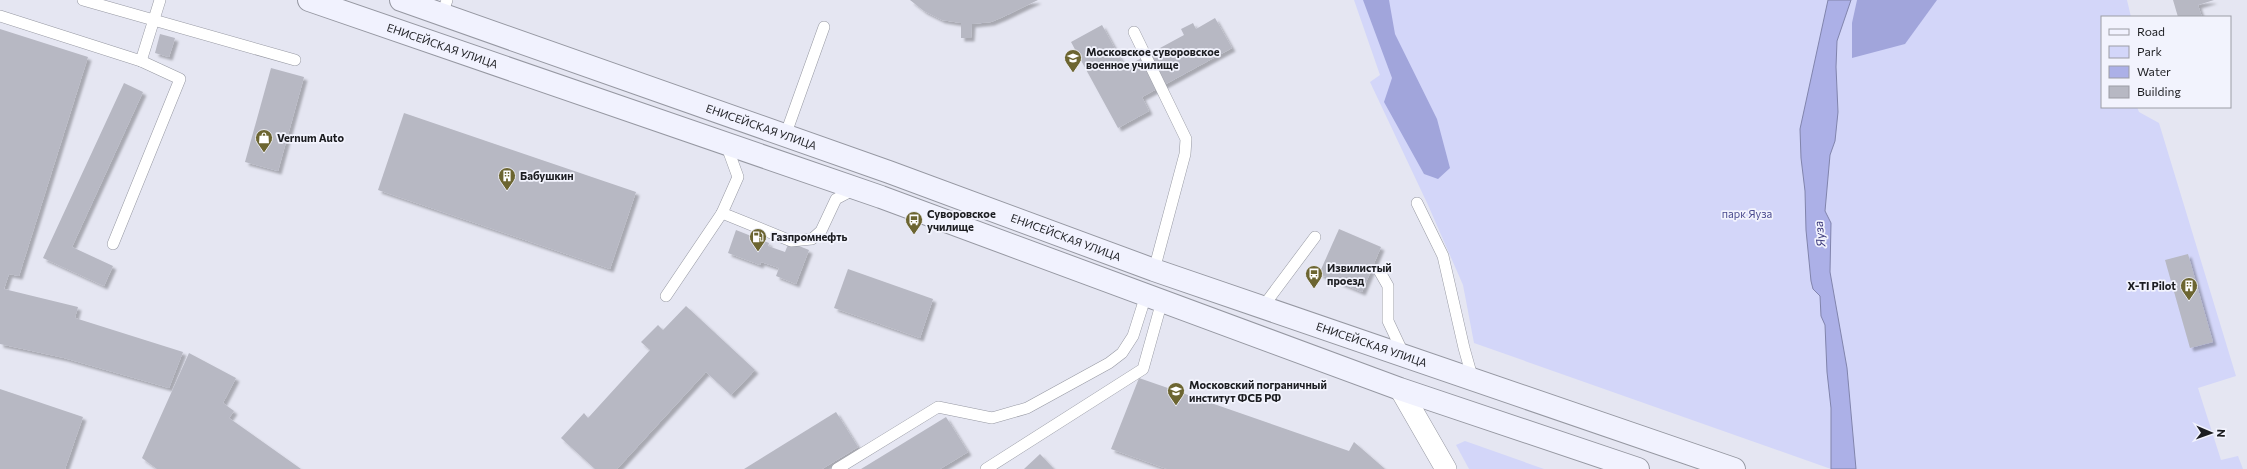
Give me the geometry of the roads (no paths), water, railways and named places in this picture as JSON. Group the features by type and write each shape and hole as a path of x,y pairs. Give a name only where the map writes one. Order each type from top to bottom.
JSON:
{"main road":[{"name":"ЕНИСЕЙСКАЯ УЛИЦА","path":"309,0 856,188 1400,389 1638,469"},
{"name":"ЕНИСЕЙСКАЯ УЛИЦА","path":"401,0 445,7 785,136 1154,270 1473,381 1734,469"}],"street":[{"path":"1400,389 1446,469"}],"lane":[{"path":"83,0 155,22 295,60"},
{"path":"141,61 155,22 160,0"},
{"path":"0,16 141,61 180,79 112,244"},
{"path":"785,136 824,27"},
{"path":"1134,32 1186,139 1185,154 1154,270"},
{"path":"666,296 722,213 738,177 726,144"},
{"path":"722,213 791,241 812,239 821,231 836,199 856,188"},
{"path":"1417,203 1443,256 1473,381"},
{"path":"1262,308 1315,238"},
{"path":"1380,272 1388,286 1388,321 1405,357"},
{"path":"837,469 938,407 992,418 1027,408 1109,363 1122,353 1154,298"},
{"path":"986,469 1143,369 1154,298"}],"water":[{"name":"Яуза","path":"1828,0 1851,0 1837,41 1836,67 1838,112 1835,141 1830,155 1825,211 1831,223 1830,272 1847,368 1856,469 1831,469 1831,408 1827,372 1825,325 1821,316 1820,296 1813,289 1811,281 1806,230 1805,191 1801,158 1800,129"}],"place":[{"name":"Московское суворовское военное училище","path":"1073,73"},
{"name":"Vernum Auto","path":"264,153"},
{"name":"Бабушкин","path":"507,191"},
{"name":"Суворовское училище","path":"914,235"},
{"name":"Газпромнефть","path":"758,252"},
{"name":"Извилистый проезд","path":"1314,289"},
{"name":"X-TI Pilot","path":"2189,301"},
{"name":"Московский пограничный институт ФСБ РФ","path":"1176,406"}],"park label":[{"name":"парк Яуза","path":"1747,214"}]}
